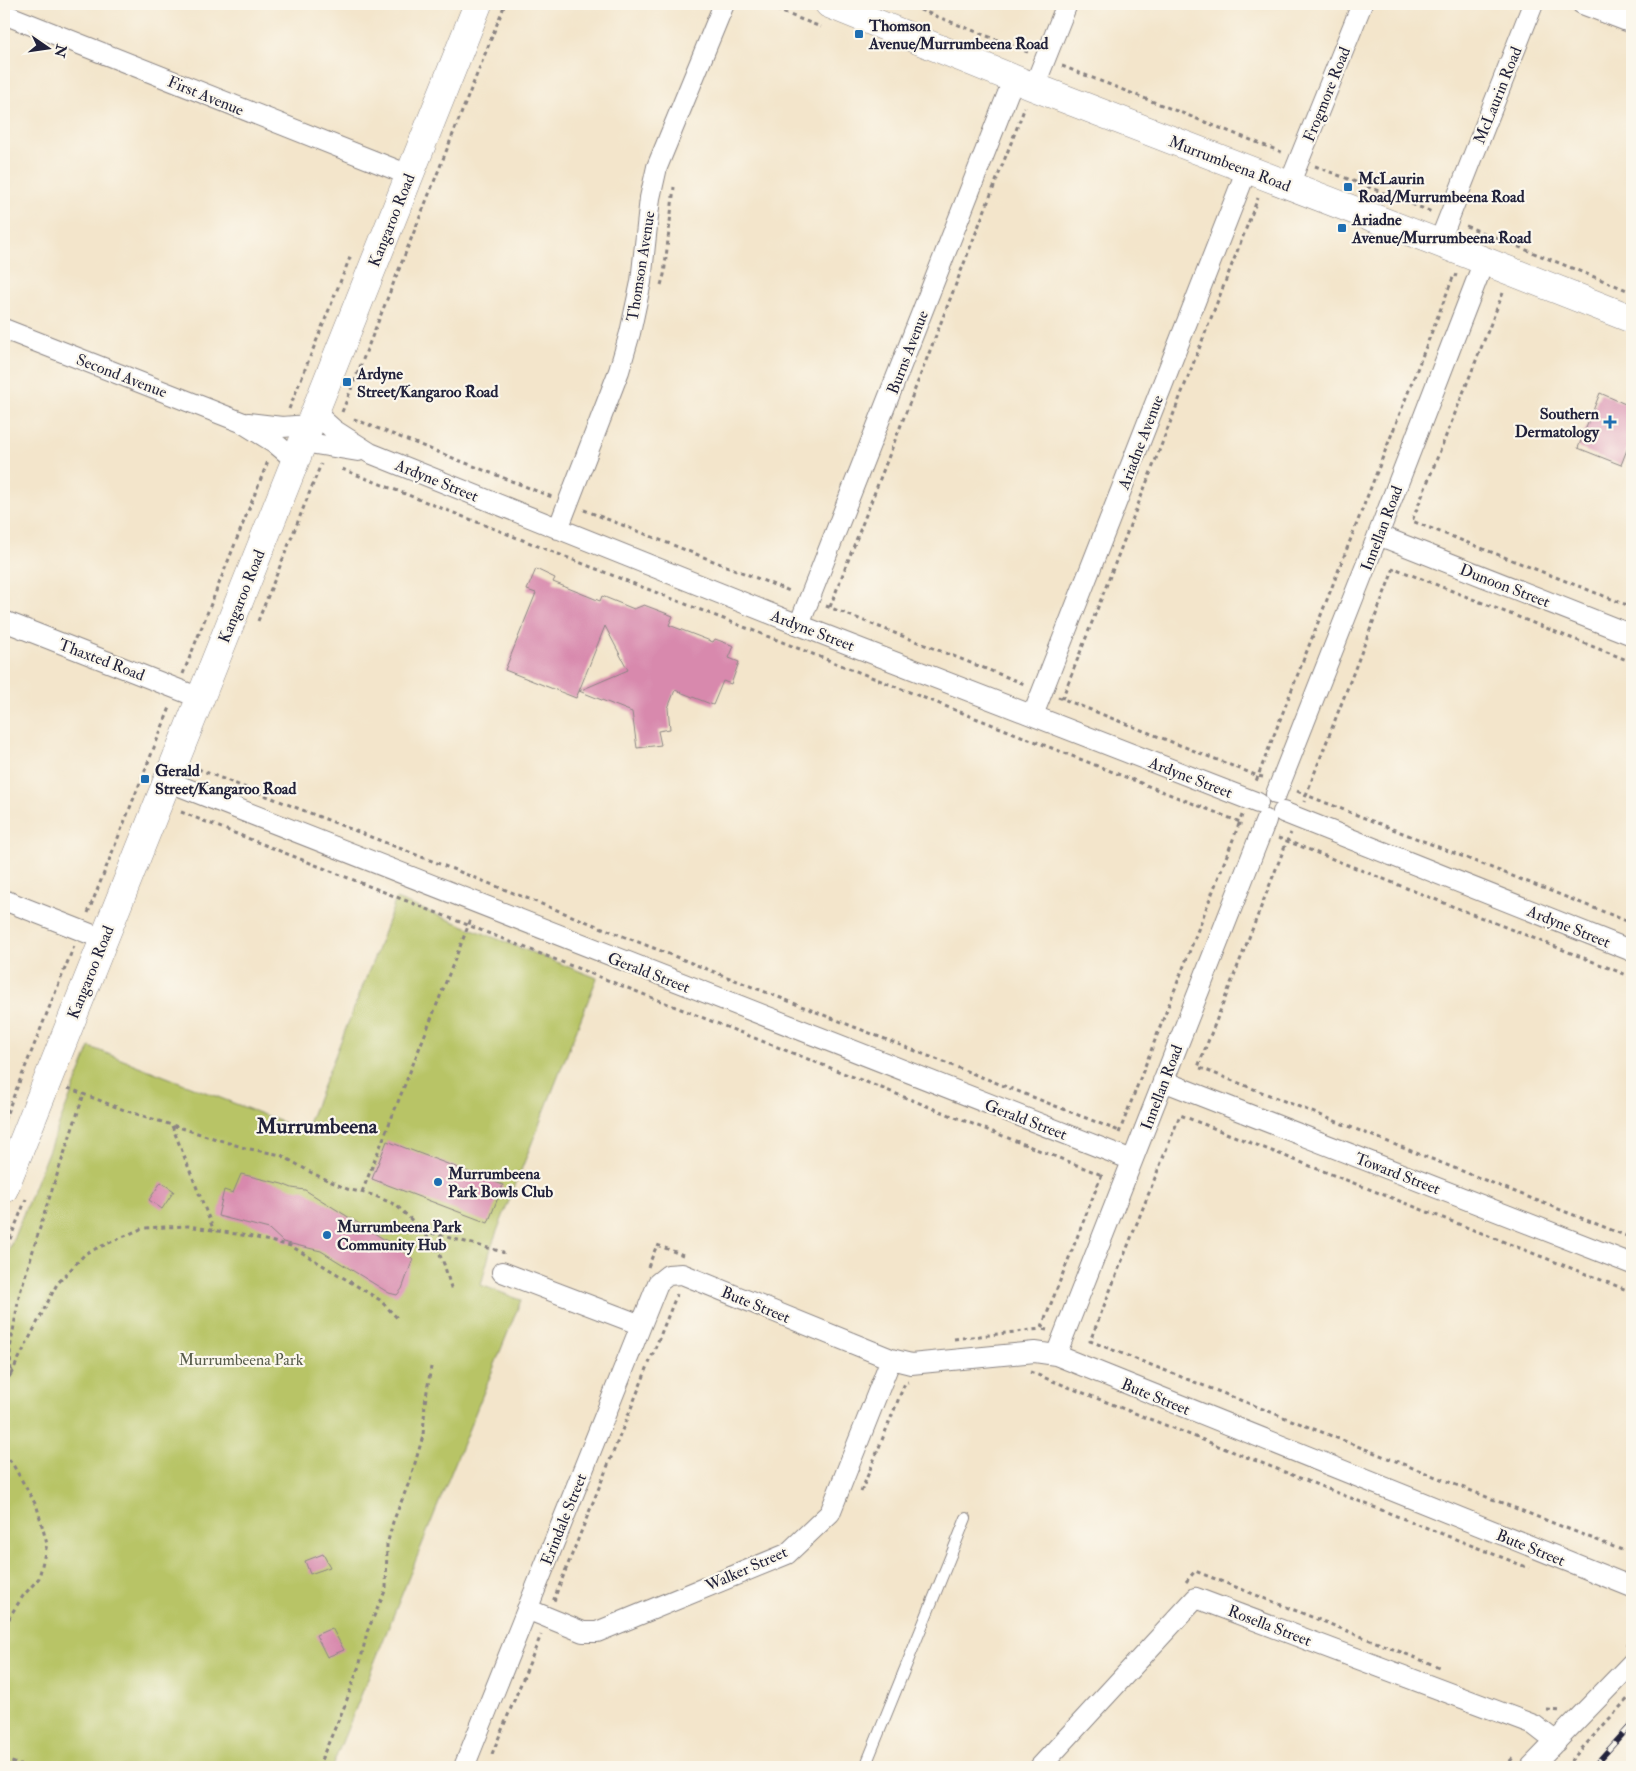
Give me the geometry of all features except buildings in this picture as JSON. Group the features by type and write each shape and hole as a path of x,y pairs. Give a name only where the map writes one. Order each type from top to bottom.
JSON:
{"street":[{"name":"Kangaroo Road","path":"5,1182 92,935 178,786 189,693 305,435 478,4"},
{"name":"Thomson Avenue","path":"558,529 619,371 630,333 641,282 650,198 657,167 724,4"},
{"name":"Murrumbeena Road","path":"830,4 1024,91 1289,185 1443,231 1484,261 1632,319"},
{"name":"Burns Avenue","path":"799,625 1024,91 1045,59 1067,4"},
{"name":"Frogmore Road","path":"1289,185 1362,4"},
{"name":"McLaurin Road","path":"1443,231 1533,4"},
{"path":"1582,4 1632,23"},
{"name":"First Avenue","path":"4,14 409,175"},
{"name":"Ariadne Avenue","path":"1033,715 1247,169"},
{"name":"Innellan Road","path":"1056,1355 1484,261"},
{"name":"Second Avenue","path":"4,329 241,422 305,435"},
{"name":"Ardyne Street","path":"305,435 370,453 799,625 1271,807 1632,951"},
{"name":"Dunoon Street","path":"1378,535 1632,635"},
{"name":"Thaxted Road","path":"4,621 189,693"},
{"name":"Gerald Street","path":"178,786 1132,1160"},
{"path":"4,900 92,935"},
{"name":"Toward Street","path":"1163,1081 1632,1264"},
{"path":"502,1272 641,1326"},
{"name":"Bute Street","path":"668,1275 682,1274 891,1359 912,1364 1036,1352 1056,1355 1632,1587"},
{"name":"Erindale Street","path":"464,1767 658,1283 668,1275"},
{"name":"Walker Street","path":"526,1609 583,1632 597,1632 787,1554 830,1513 891,1359"},
{"name":"Rosella Street","path":"1040,1767 1196,1598 1534,1725 1556,1742"},
{"path":"1531,1767 1632,1663"}],"lane":[{"path":"865,1767 966,1518"}],"path":[{"path":"4,1120 92,935 189,693 305,435 505,4"},
{"path":"905,4 1300,160 1443,231 1632,292"},
{"path":"830,607 1024,91"},
{"path":"1062,699 1258,198"},
{"path":"256,624 352,252"},
{"path":"1510,296 1502,293 1412,521 1632,607"},
{"path":"341,468 1240,823 1041,1329"},
{"path":"1632,662 1394,568 1306,795 1632,923"},
{"path":"178,786 198,769 202,760"},
{"path":"198,769 1119,1131"},
{"path":"181,812 1102,1175"},
{"path":"1632,977 1287,841 1198,1067 1632,1238"},
{"path":"362,1192 477,904"},
{"path":"11,1374 10,1349 20,1296 47,1205 84,1094 124,1110 245,1148 281,1155 312,1173 348,1189 373,1195 396,1205 424,1231 437,1249 444,1264 452,1291"},
{"path":"1090,1341 1180,1115 1632,1292"},
{"path":"172,1125 214,1230"},
{"path":"4,1384 11,1374 57,1284 86,1253 142,1228 188,1226 248,1236 291,1246 380,1300 399,1320"},
{"path":"424,1231 503,1252 502,1272"},
{"path":"646,1271 657,1245 684,1255"},
{"path":"562,1602 554,1600 677,1293"},
{"path":"947,1340 1041,1329 1065,1332 1632,1554"},
{"path":"318,1767 345,1706 360,1663 367,1632 386,1589 387,1545 393,1522 410,1480 423,1436 425,1403 431,1368"},
{"path":"1023,1369 1531,1569"},
{"path":"860,1494 905,1383 914,1382"},
{"path":"4,1453 12,1463 37,1507 47,1544 39,1578 23,1596 10,1616 4,1635"},
{"path":"1182,1586 1195,1571 1441,1668"},
{"path":"490,1758 540,1635 548,1638"},
{"path":"1565,1767 1632,1694"},
{"path":"4,1759 25,1767"}],"green space":[{"name":"Murrumbeena Park","path":"396,899 597,978 492,1244 481,1285 521,1300 332,1767 4,1767 4,1262 90,1047 305,1131"}],"railway":[{"path":"1593,1767 1632,1724"}],"place":[{"name":"Thomson Avenue/Murrumbeena Road","path":"859,34"},
{"name":"McLaurin Road/Murrumbeena Road","path":"1348,187"},
{"name":"Ariadne Avenue/Murrumbeena Road","path":"1342,228"},
{"name":"Ardyne Street/Kangaroo Road","path":"347,382"},
{"name":"Southern Dermatology","path":"1610,422"},
{"name":"Gerald Street/Kangaroo Road","path":"145,779"},
{"name":"Murrumbeena Park Bowls Club","path":"438,1182"},
{"name":"Murrumbeena Park Community Hub","path":"327,1235"}],"district":[{"name":"Murrumbeena","path":"317,1126"}]}
